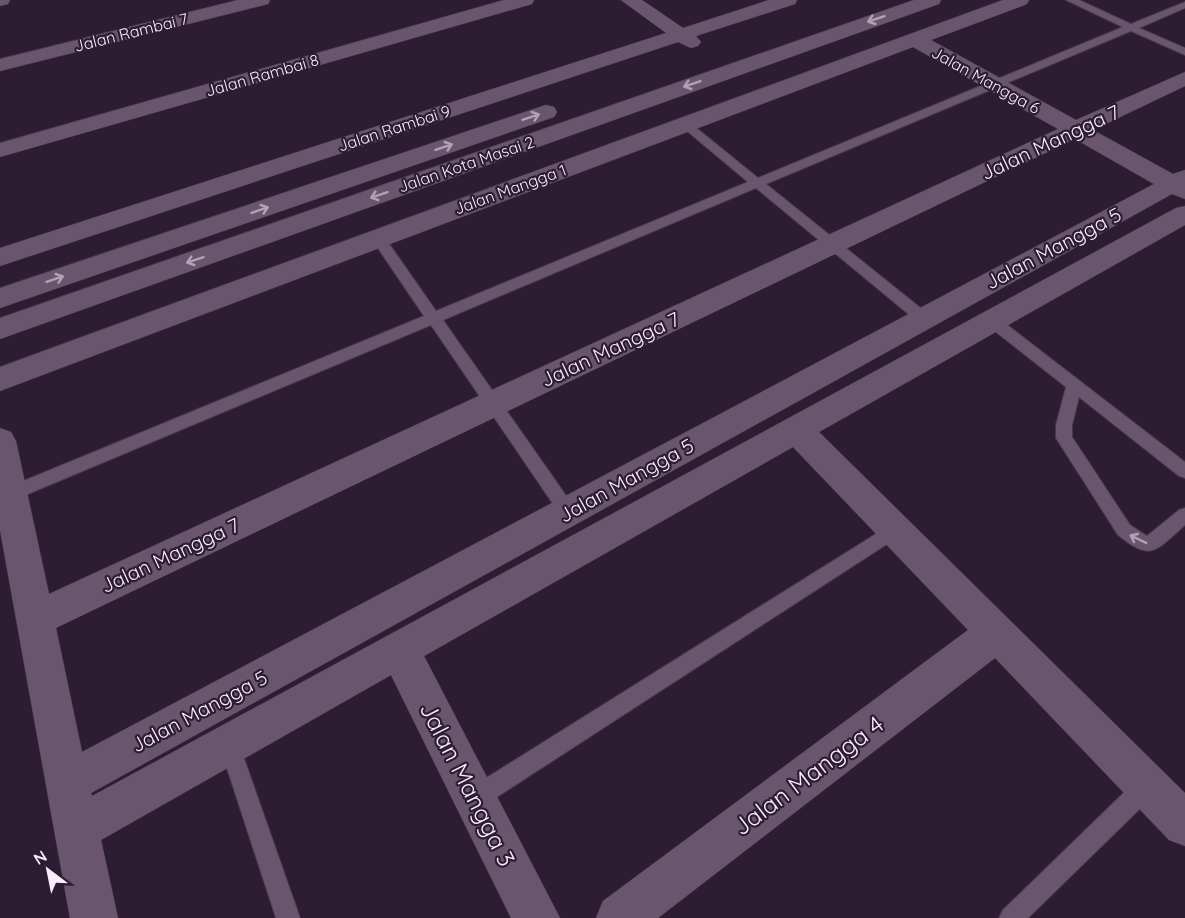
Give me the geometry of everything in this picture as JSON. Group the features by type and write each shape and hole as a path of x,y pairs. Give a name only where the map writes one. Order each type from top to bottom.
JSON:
{"street":[{"name":"Jalan Rambai 7","path":"0,65 261,0"},
{"name":"Jalan Rambai 8","path":"0,150 525,0"},
{"path":"630,0 686,38"},
{"name":"Jalan Rambai 9","path":"0,257 686,38 788,0"},
{"path":"777,34 876,0"},
{"name":"Jalan Kota Masai 2","path":"0,298 932,0"},
{"name":"Jalan Mangga 1","path":"0,378 1020,0"},
{"name":"Jalan Mangga 6","path":"914,39 1077,129 1182,191"},
{"name":"Jalan Mangga 7","path":"35,619 1185,78"},
{"name":"Jalan Kota Masai 2","path":"0,329 484,145 565,106"},
{"name":"Jalan Mangga 5","path":"67,783 923,318 1182,191"},
{"name":"Jalan Mangga 5","path":"76,829 992,321 1182,191"},
{"path":"795,430 1185,824"},
{"path":"0,441 94,918"},
{"name":"Jalan Mangga 4","path":"620,918 996,633"},
{"name":"Jalan Mangga 3","path":"399,649 536,918"}],"lane":[{"path":"1071,0 1185,52"},
{"path":"10,494 1185,5"},
{"path":"685,124 923,318"},
{"path":"378,238 568,512"},
{"path":"992,321 1185,471"},
{"path":"1074,385 1064,425 1064,438 1124,531 1139,542 1150,544 1185,515"},
{"path":"475,798 895,531"},
{"path":"229,744 288,918"},
{"path":"1011,918 1147,786"}]}
